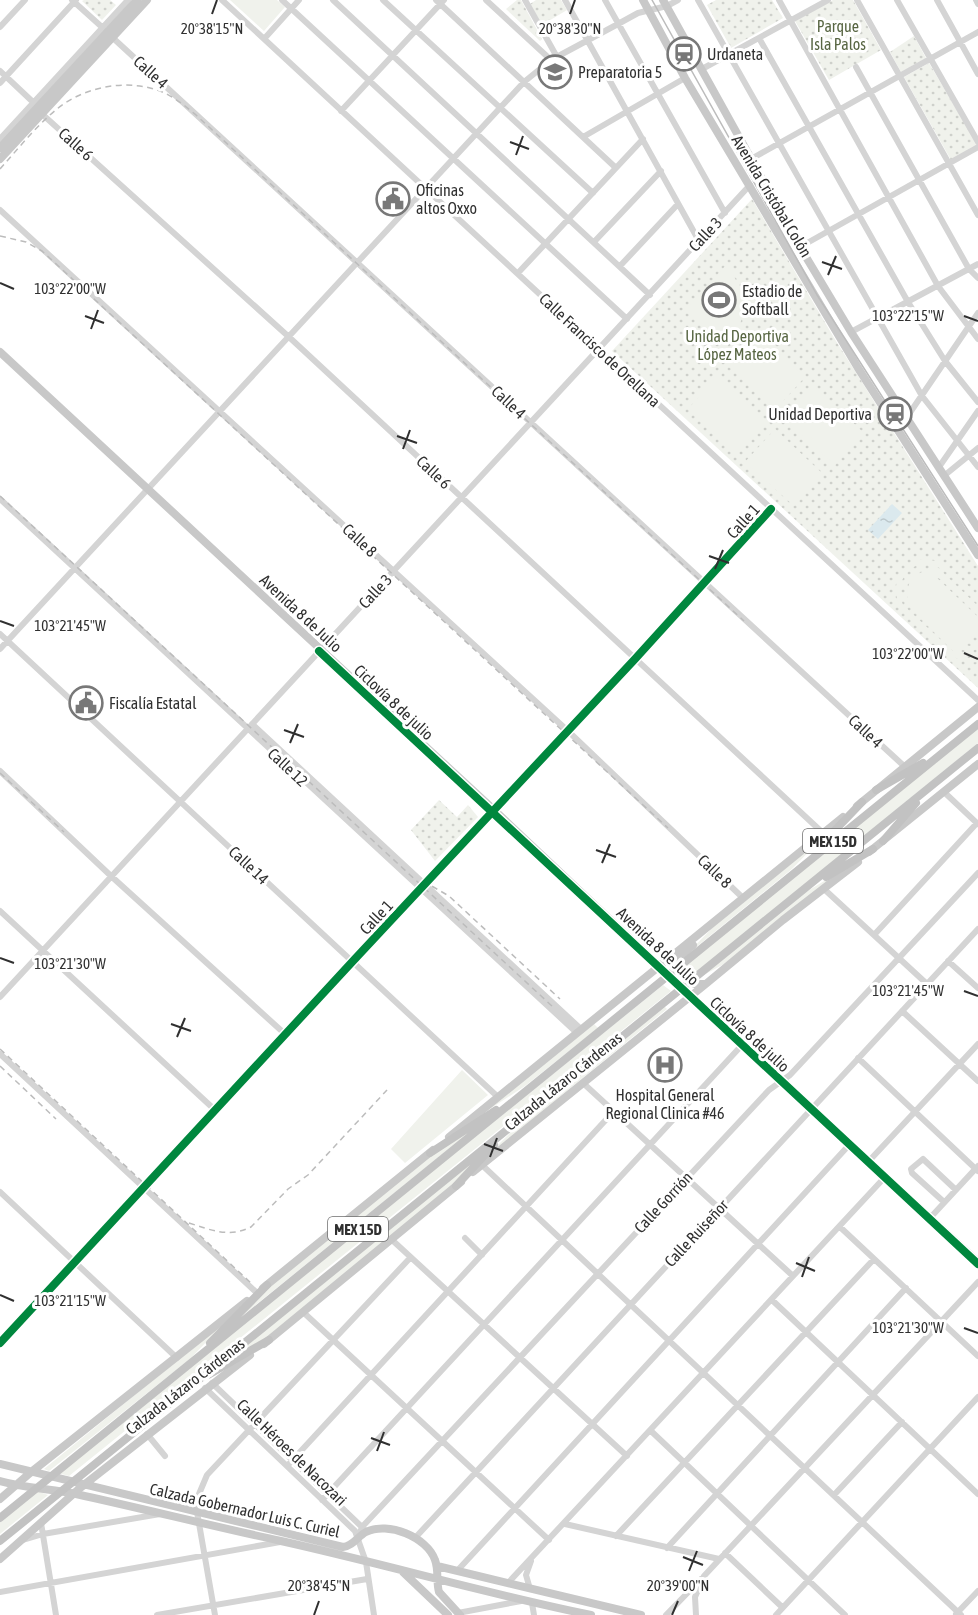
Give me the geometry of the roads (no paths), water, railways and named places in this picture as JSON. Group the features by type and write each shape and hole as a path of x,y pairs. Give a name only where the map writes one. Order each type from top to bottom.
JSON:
{"highway":[{"name":"Calzada Lázaro Cárdenas","path":"0,1518 978,724"},
{"name":"Calzada Lázaro Cárdenas","path":"0,1540 978,748"},
{"path":"876,790 947,749"},
{"path":"883,841 932,785"},
{"path":"796,872 861,802"},
{"path":"793,898 873,849"},
{"path":"430,1153 529,1089"},
{"path":"456,1186 515,1124"},
{"path":"193,1362 267,1285"},
{"path":"178,1395 269,1340"}],"main road":[{"path":"0,148 137,0"},
{"path":"0,159 38,108 113,38 147,0"},
{"name":"Avenida Cristóbal Colón","path":"665,3 800,247 851,333 978,528"},
{"name":"Avenida Cristóbal Colón","path":"646,4 686,78 858,368 978,555"},
{"name":"Avenida 8 de Julio","path":"0,352 494,810 742,1045 978,1262"},
{"name":"Calzada Lázaro Cárdenas","path":"2,1496 177,1358 978,707"},
{"name":"Calzada Lázaro Cárdenas","path":"0,1558 83,1485 269,1340 783,920 978,764"},
{"path":"707,983 694,984 677,967 677,960 723,914"},
{"name":"Calzada Gobernador Luis C. Curiel","path":"0,1464 343,1547 350,1546 364,1529"},
{"name":"Calzada Gobernador Luis C. Curiel","path":"0,1480 199,1522 437,1578 522,1601 591,1615"},
{"path":"364,1529 393,1530 415,1538 429,1549 438,1566 437,1578 440,1595 459,1614"},
{"path":"438,1566 640,1615"},
{"path":"402,1571 447,1615"}],"street":[{"path":"0,27 25,0"},
{"path":"0,139 38,108 128,0"},
{"name":"Calle Francisco de Orellana","path":"222,0 978,700"},
{"path":"282,0 627,319"},
{"path":"264,39 299,0"},
{"path":"333,0 650,295"},
{"path":"383,0 593,193"},
{"path":"486,0 554,58"},
{"path":"525,0 554,58"},
{"path":"566,0 699,241"},
{"path":"605,0 725,213"},
{"path":"0,649 524,82 554,58 638,13 646,4 678,0"},
{"path":"698,0 922,396 978,467"},
{"path":"779,0 938,286 978,339"},
{"path":"702,69 819,2 828,0"},
{"path":"857,0 978,215"},
{"path":"897,0 978,142"},
{"path":"937,0 978,74"},
{"path":"976,0 978,4"},
{"path":"0,82 74,1 103,28"},
{"path":"341,111 440,1 616,168"},
{"path":"751,159 978,32"},
{"name":"Calle 4","path":"113,38 904,766"},
{"path":"759,38 908,302 945,361 978,402"},
{"path":"856,66 969,269 978,278"},
{"name":"Calle 6","path":"0,71 823,833"},
{"path":"583,137 686,78"},
{"path":"518,273 643,139"},
{"path":"800,247 978,147"},
{"path":"594,243 661,171"},
{"name":"Calle 3","path":"0,997 750,185"},
{"path":"620,266 678,204"},
{"name":"Calle 8","path":"0,210 568,731 743,898"},
{"path":"851,333 978,264"},
{"path":"907,417 978,313"},
{"path":"939,467 978,411"},
{"path":"945,475 978,448"},
{"name":"Calle 12","path":"0,499 579,1031"},
{"name":"Calle 1","path":"0,1343 635,659 771,509"},
{"name":"Calle 14","path":"0,634 498,1097"},
{"path":"0,771 111,876 285,1034"},
{"path":"874,935 978,823 944,792"},
{"name":"Calle Gorrión","path":"364,1529 597,1273 769,1090 782,1082 978,873"},
{"path":"824,889 927,984"},
{"path":"0,911 215,1110"},
{"name":"Calle Ruiseñor","path":"415,1538 978,929"},
{"path":"948,961 978,988"},
{"path":"902,1011 978,1081"},
{"path":"869,1161 978,1044"},
{"path":"322,1500 742,1045"},
{"path":"0,1054 257,1293"},
{"path":"858,1058 977,1168 930,1218"},
{"path":"584,1083 793,1276"},
{"path":"288,1465 614,1111"},
{"path":"457,1571 850,1144"},
{"path":"944,1202 912,1173 911,1169 922,1160 956,1190"},
{"path":"482,1165 958,1614 978,1591"},
{"path":"508,1583 885,1177"},
{"path":"0,1192 177,1358"},
{"path":"840,1227 978,1356"},
{"path":"465,1238 482,1255"},
{"path":"391,1239 627,1456"},
{"path":"215,1615 197,1512 199,1494 207,1475 410,1258"},
{"path":"616,1536 874,1259"},
{"path":"666,1615 978,1282"},
{"path":"667,1548 906,1288"},
{"path":"772,1300 978,1494"},
{"path":"303,1312 549,1540"},
{"name":"Calle Héroes de Nacozari","path":"209,1385 294,1460 364,1529"},
{"name":"Calle Héroes de Nacozari","path":"209,1385 250,1431 355,1531 358,1539"},
{"path":"776,1615 978,1396"},
{"path":"834,1495 902,1422"},
{"path":"651,1431 846,1615"},
{"path":"147,1434 165,1456"},
{"path":"22,1540 43,1534 160,1514"},
{"path":"41,1523 56,1615"},
{"path":"565,1524 719,1559"},
{"path":"358,1539 366,1562 374,1615"},
{"path":"0,1592 283,1542"},
{"path":"725,1553 783,1607"},
{"path":"530,1589 526,1575 531,1559"},
{"path":"696,1615 695,1597 704,1576"},
{"path":"157,1615 367,1579"},
{"path":"459,1614 522,1601"},
{"path":"532,1603 534,1615"}],"water":[{"path":"892,504 902,513 878,539 868,530"}],"tram line":[{"path":"652,0 817,295 978,546"}],"railway":[{"path":"0,169 49,116 79,95 105,87 131,85 157,90 173,97 196,115 744,621"},
{"path":"0,236 26,242 42,251 668,828"},
{"path":"0,496 553,1007"},
{"path":"0,773 64,832"},
{"path":"423,881 449,896 560,999"},
{"path":"0,1049 252,1284"},
{"path":"0,1066 56,1119"},
{"path":"189,1223 228,1232 251,1227 288,1189 308,1175 387,1090"}],"place":[{"name":"Urdaneta","path":"684,54"},
{"name":"Preparatoria 5","path":"555,72"},
{"name":"Oficinas altos Oxxo","path":"393,199"},
{"name":"Estadio de Softball","path":"719,300"},
{"name":"Unidad Deportiva","path":"895,414"},
{"name":"Fiscalía Estatal","path":"86,703"},
{"name":"Hospital General Regional Clinica #46","path":"665,1065"}],"park label":[{"name":"Parque Isla Palos","path":"838,35"},
{"name":"Unidad Deportiva López Mateos","path":"737,345"}]}
